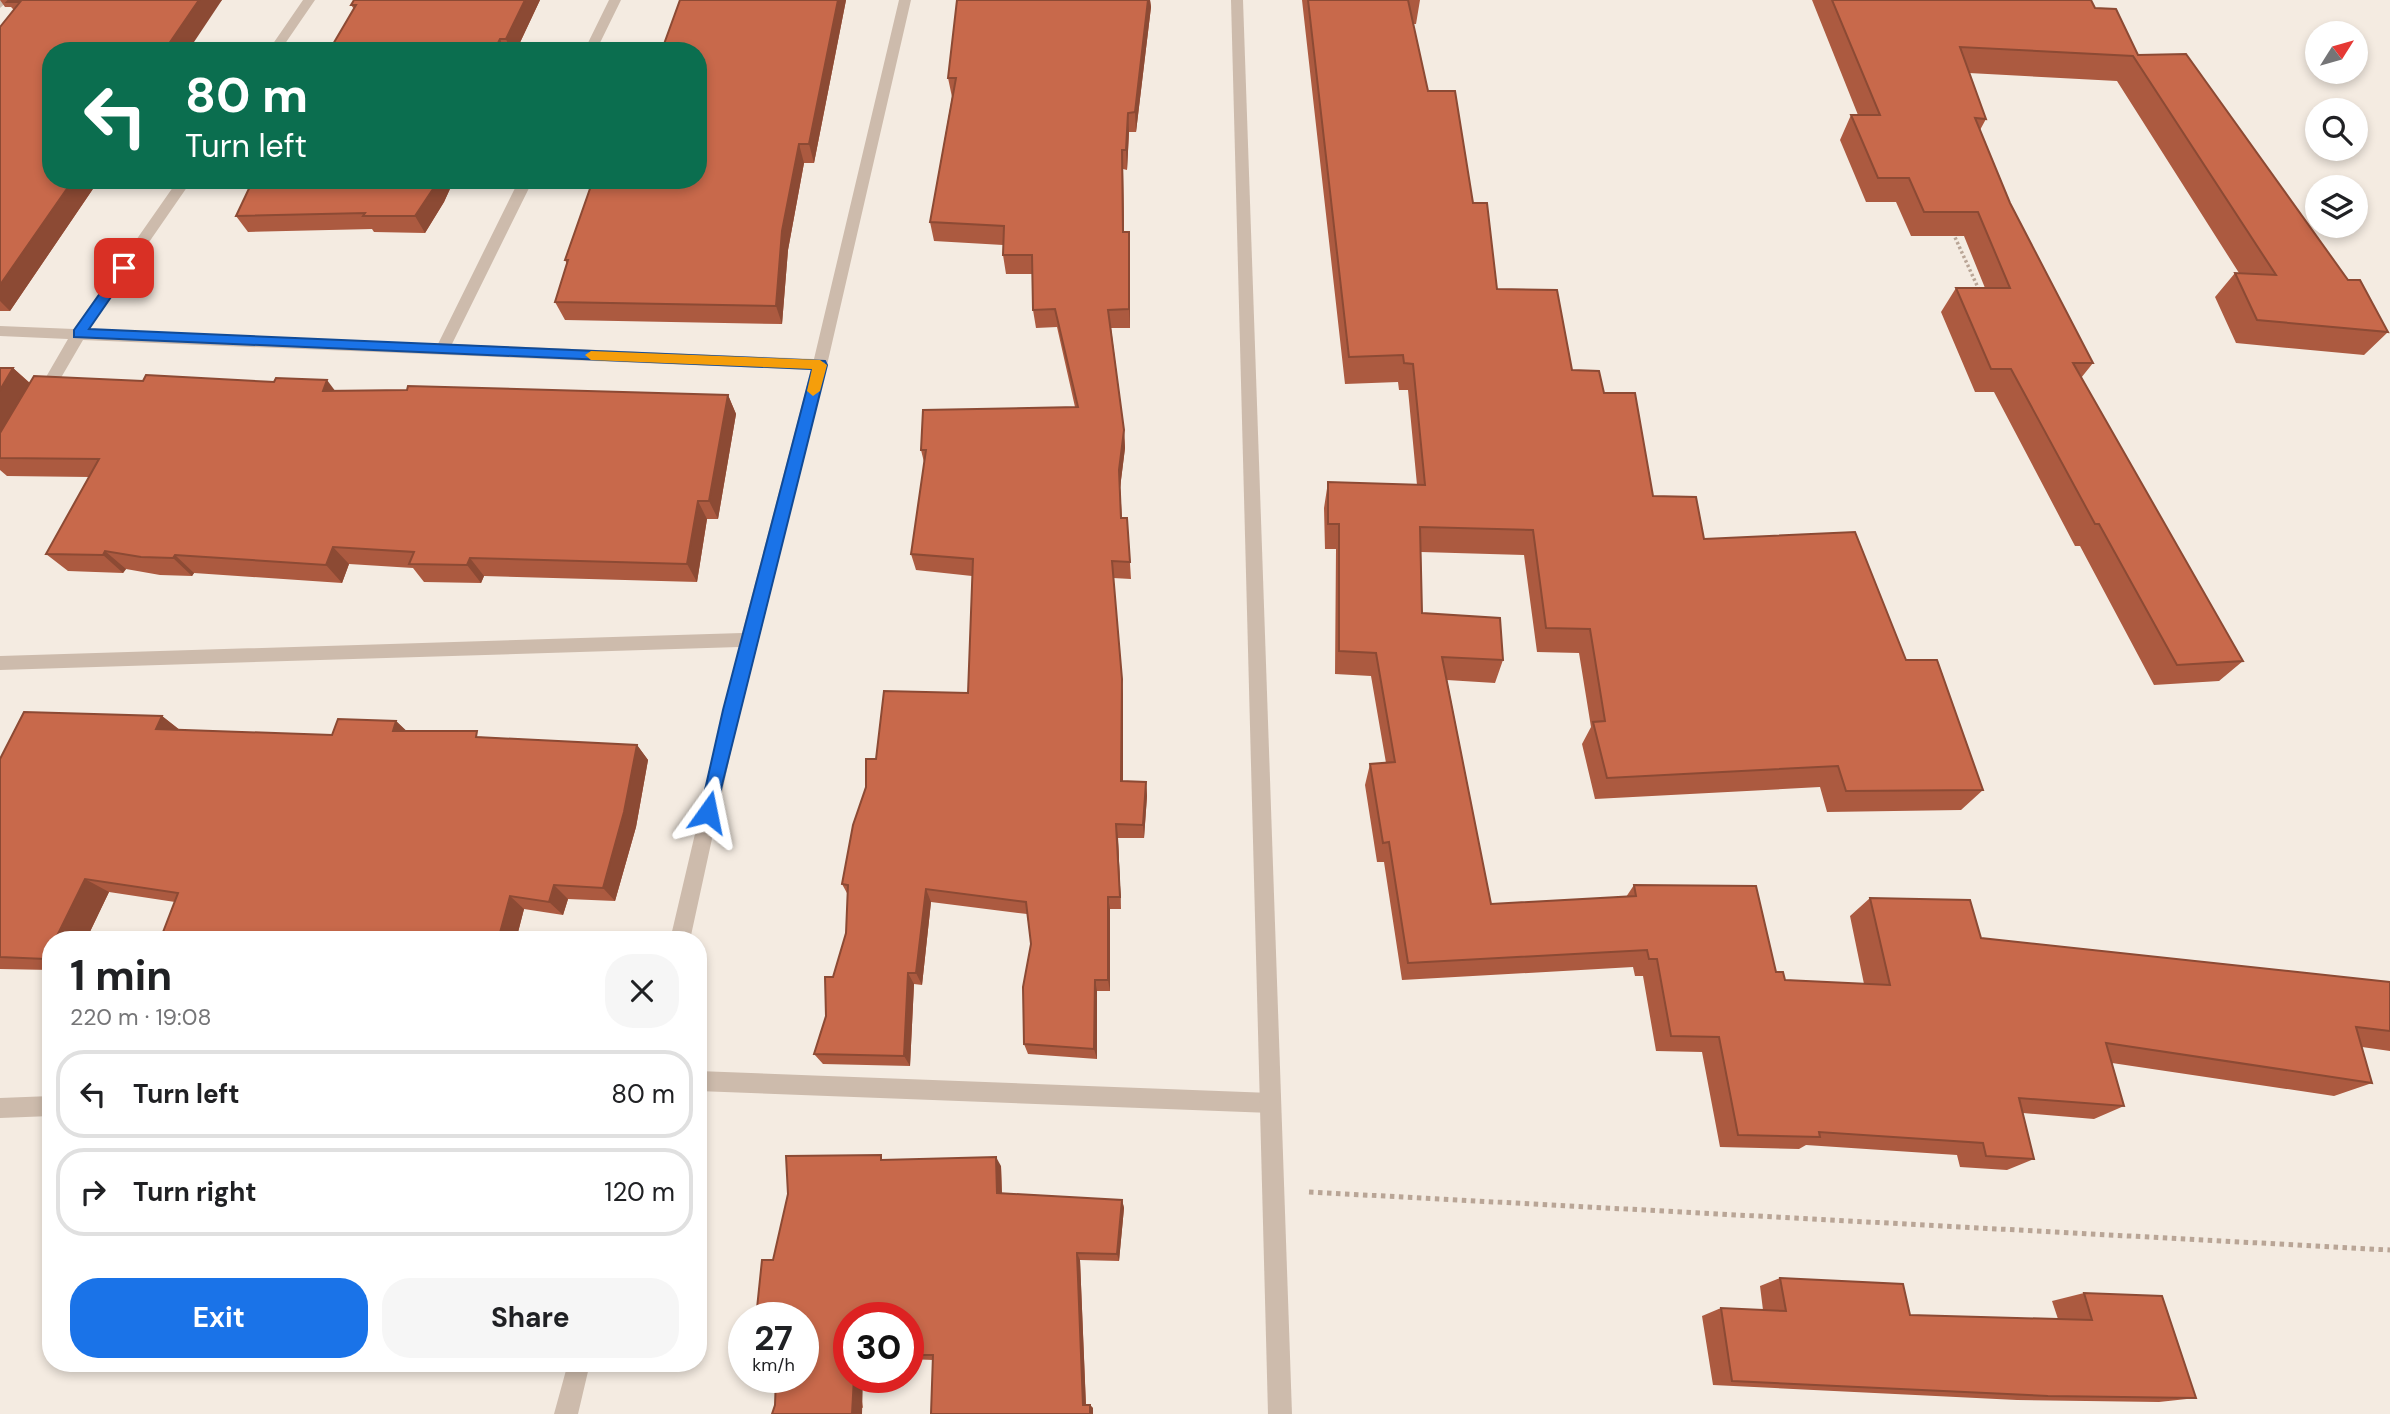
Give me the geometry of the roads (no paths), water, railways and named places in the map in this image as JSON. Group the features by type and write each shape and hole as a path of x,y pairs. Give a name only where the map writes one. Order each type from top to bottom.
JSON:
{"street":[{"path":"280,42 309,0"},
{"path":"594,42 615,0"},
{"path":"682,931 749,640 820,365 905,0"},
{"path":"1237,0 1280,1414"},
{"path":"33,413 79,333 179,189"},
{"path":"442,350 522,189"},
{"path":"0,331 820,365"},
{"path":"0,663 749,640"},
{"path":"707,1081 1271,1103"},
{"path":"0,1108 42,1106"},
{"path":"566,1414 577,1372"}]}
